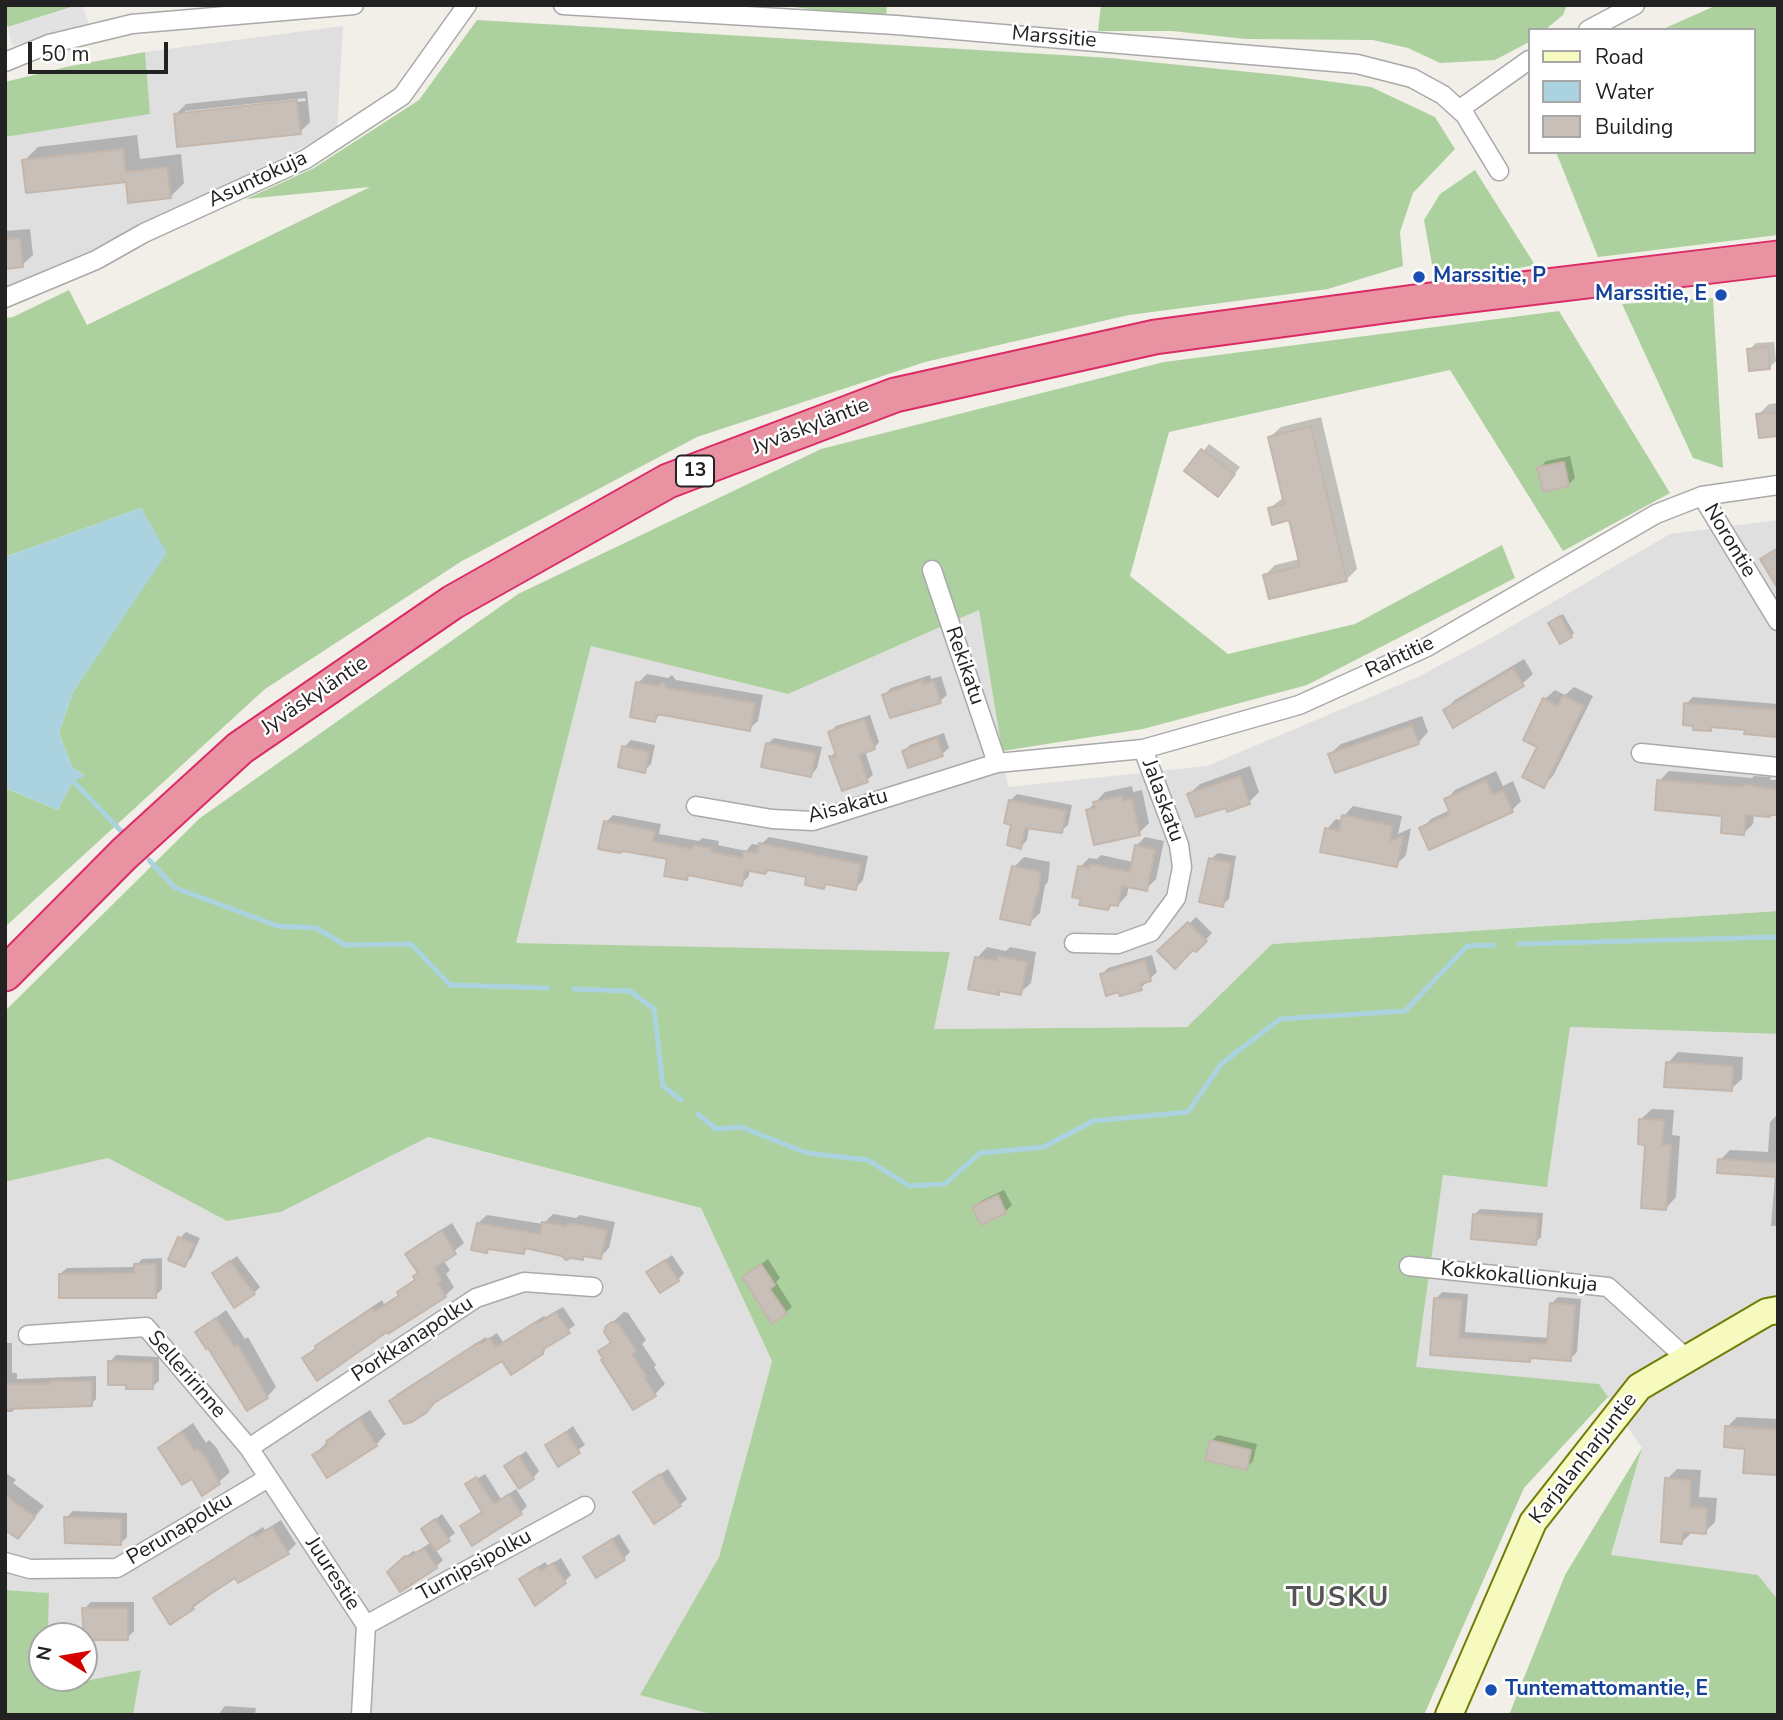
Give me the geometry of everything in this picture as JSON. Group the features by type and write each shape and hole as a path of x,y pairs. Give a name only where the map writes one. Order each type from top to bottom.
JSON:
{"highway":[{"name":"Jyväskyläntie","path":"5,974 124,853 240,748 453,602 668,481 895,395 1142,340 1422,301 1622,279 1778,258"}],"street":[{"path":"5,62 49,44 132,24 354,5"},
{"name":"Asuntokuja","path":"5,299 83,266 144,233 306,159 402,96 467,5"},
{"name":"Marssitie","path":"563,5 896,25 1357,64 1412,78 1443,95 1460,109 1499,171"},
{"path":"1592,28 1635,5"},
{"path":"1460,109 1528,61"},
{"name":"Rahtitie","path":"997,763 1143,749 1299,705 1427,647 1656,514 1702,496 1778,485"},
{"name":"Norontie","path":"1702,496 1778,621"},
{"name":"Rekikatu","path":"932,570 997,763"},
{"name":"Jalaskatu","path":"1074,943 1118,944 1152,932 1176,898 1182,867 1179,845 1143,749"},
{"path":"1640,753 1778,767"},
{"name":"Aisakatu","path":"696,806 772,819 813,821 997,763"},
{"name":"Kokkokallionkuja","path":"1409,1266 1608,1287 1687,1359"},
{"name":"Porkkanapolku","path":"249,1448 475,1298 524,1282 593,1287"},
{"name":"Karjalanharjuntie","path":"1449,1715 1533,1522 1639,1387 1767,1312 1778,1310"},
{"name":"Selleririnne","path":"27,1335 146,1327 249,1448"},
{"name":"Juurestie","path":"249,1448 366,1625 361,1715"},
{"name":"Perunapolku","path":"5,1562 30,1569 117,1568 268,1478"},
{"name":"Turnipsipolku","path":"366,1625 585,1506"}],"shaded area":[{"path":"82,5 89,24 12,46 8,27"},
{"path":"343,26 337,131 89,251 5,287 5,137 149,114 145,52"},
{"path":"1778,520 1778,911 1272,944 1187,1027 933,1029 950,953 516,943 591,646 788,694 979,610 1008,787 1207,766 1418,677 1493,637 1670,534"},
{"path":"1569,1027 1778,1034 1778,1600 1758,1575 1611,1556 1642,1448 1599,1384 1415,1368 1443,1175 1547,1186"},
{"path":"427,1137 701,1208 772,1360 719,1557 641,1695 714,1715 133,1715 141,1670 98,1678 98,1622 48,1622 49,1593 5,1590 5,1182 108,1158 227,1221 281,1212"}],"green space":[{"path":"5,5 78,5 8,27 5,21"},
{"path":"778,5 887,5 886,19"},
{"path":"1101,5 1567,5 1563,15 1547,28 1528,28 1528,43 1495,60 1440,63 1408,48 1373,40 1246,39 1172,31 1098,31"},
{"path":"1717,5 1778,5 1778,235 1598,257 1557,154 1755,154 1755,28 1665,28"},
{"path":"477,20 1111,58 1289,76 1371,87 1435,117 1455,149 1413,193 1400,232 1403,266 1328,289 1129,315 925,362 697,437 462,561 265,689 5,927 5,788 58,810 73,781 84,775 72,767 59,733 73,692 166,553 141,508 5,557 5,318 13,317 69,290 87,325 370,187 246,199 314,168 419,100"},
{"path":"145,52 150,114 5,137 5,82"},
{"path":"1475,170 1535,265 1502,271 1433,270 1424,220 1440,194"},
{"path":"1713,298 1723,468 1693,458 1622,304"},
{"path":"1559,311 1670,493 1563,551 1450,370 1169,432 1130,576 1228,654 1355,624 1502,545 1515,578 1307,685 1143,729 1002,751 979,610 788,694 591,646 516,943 950,952 934,1029 1187,1027 1272,944 1778,911 1778,1034 1570,1027 1547,1187 1443,1175 1416,1367 1599,1384 1608,1397 1524,1488 1424,1715 714,1715 640,1695 719,1557 772,1361 701,1208 428,1137 281,1212 227,1221 108,1158 5,1182 5,1011 200,818 518,594 821,449 1164,362"},
{"path":"1642,1448 1611,1555 1758,1575 1778,1600 1778,1715 1509,1715 1565,1575"},
{"path":"5,1590 49,1593 48,1622 28,1622 28,1692 98,1692 98,1678 141,1670 133,1715 5,1715"}],"water":[{"path":"141,508 167,553 73,692 59,733 72,767 85,776 73,781 58,810 5,788 5,557"}],"building":[{"path":"297,100 301,134 177,147 174,114"},
{"path":"123,149 126,172 167,167 171,198 128,203 126,182 26,193 22,160"},
{"path":"20,238 23,267 5,269 5,240"},
{"path":"1768,347 1770,369 1749,371 1747,349"},
{"path":"1778,412 1778,436 1759,438 1756,414"},
{"path":"1311,426 1347,581 1269,599 1263,575 1300,566 1289,520 1272,525 1268,508 1284,504 1268,437"},
{"path":"1201,449 1235,474 1218,497 1184,471"},
{"path":"1564,462 1569,486 1543,492 1537,467"},
{"path":"1778,548 1778,589 1760,559"},
{"path":"1560,616 1572,637 1560,644 1548,623"},
{"path":"1513,668 1524,686 1453,728 1443,710"},
{"path":"923,680 924,684 934,681 941,703 890,718 882,695"},
{"path":"636,682 658,686 663,682 667,688 755,703 750,731 657,714 655,722 630,717"},
{"path":"1563,695 1584,706 1544,788 1522,777 1537,747 1523,740 1543,698 1558,706"},
{"path":"1684,703 1778,710 1778,737 1711,727 1711,731 1693,730 1693,726 1683,725"},
{"path":"864,719 875,749 859,755 868,782 842,791 829,756 837,758 828,732"},
{"path":"1412,725 1419,744 1335,773 1328,754"},
{"path":"937,738 943,756 908,768 902,751"},
{"path":"766,743 816,753 811,777 761,767"},
{"path":"622,746 649,752 645,773 618,767"},
{"path":"1240,776 1250,804 1227,812 1226,808 1196,817 1187,794"},
{"path":"1486,780 1493,795 1503,790 1513,812 1429,850 1419,828 1450,814 1444,799"},
{"path":"1657,780 1743,787 1743,784 1778,790 1778,815 1746,815 1744,835 1721,833 1722,816 1655,810"},
{"path":"1122,796 1123,801 1132,799 1140,835 1094,845 1086,810 1095,808 1093,802"},
{"path":"1009,800 1066,811 1062,833 1025,828 1021,849 1007,845 1011,825 1004,823"},
{"path":"1342,815 1393,826 1390,841 1403,836 1397,867 1320,852 1325,828 1339,831"},
{"path":"604,821 655,831 653,841 692,849 693,845 712,848 711,852 742,858 743,851 757,853 759,843 861,864 856,890 825,884 824,889 805,885 806,877 768,870 765,874 745,870 742,886 688,875 687,880 664,876 667,859 598,849"},
{"path":"1135,845 1155,850 1147,891 1122,886 1118,906 1110,905 1108,910 1079,905 1081,899 1072,897 1078,866 1089,868 1090,864 1130,872"},
{"path":"1209,858 1231,863 1223,907 1199,902"},
{"path":"1012,866 1041,872 1030,925 1000,919"},
{"path":"1188,922 1207,941 1196,952 1193,950 1175,969 1157,951"},
{"path":"998,956 1027,962 1021,995 999,991 999,995 968,989 975,957 997,961"},
{"path":"1145,960 1151,981 1140,984 1142,990 1120,996 1118,992 1106,996 1100,974"},
{"path":"1666,1062 1733,1066 1732,1091 1664,1087"},
{"path":"1639,1119 1664,1120 1662,1145 1671,1145 1666,1210 1641,1208 1645,1145 1638,1144"},
{"path":"1718,1159 1778,1163 1778,1177 1717,1173"},
{"path":"998,1195 1006,1213 981,1225 972,1207"},
{"path":"1473,1214 1538,1218 1536,1245 1471,1239"},
{"path":"542,1222 565,1226 570,1223 607,1230 601,1259 583,1256 583,1260 566,1260 562,1256 525,1248 524,1254 488,1249 487,1253 471,1250 477,1223 540,1234"},
{"path":"442,1230 456,1254 434,1268 442,1281 438,1283 446,1297 388,1334 387,1332 317,1381 302,1358 316,1349 315,1346 372,1308 374,1312 399,1296 397,1292 415,1280 413,1276 418,1273 405,1254"},
{"path":"178,1237 194,1244 185,1267 168,1260"},
{"path":"665,1260 679,1281 660,1293 646,1272"},
{"path":"230,1261 255,1294 234,1308 212,1273"},
{"path":"134,1264 156,1264 156,1298 59,1298 59,1274 134,1273"},
{"path":"761,1264 775,1285 770,1289 787,1314 772,1324 742,1277"},
{"path":"1434,1298 1462,1300 1459,1338 1547,1344 1550,1303 1575,1305 1571,1361 1530,1358 1530,1362 1430,1355"},
{"path":"556,1312 570,1333 511,1375 502,1361 434,1403 426,1413 412,1422 404,1424 389,1401 479,1342 481,1344 490,1338 496,1347"},
{"path":"216,1318 235,1347 238,1345 268,1398 247,1411 195,1332"},
{"path":"612,1322 618,1323 637,1351 632,1354 656,1396 633,1410 598,1351 611,1343 604,1332 606,1326"},
{"path":"108,1361 153,1363 153,1389 126,1389 126,1385 108,1385"},
{"path":"50,1381 92,1381 92,1406 5,1409 5,1384 50,1384"},
{"path":"360,1419 377,1446 327,1478 312,1455 328,1445 326,1441"},
{"path":"1725,1426 1778,1430 1778,1475 1743,1473 1745,1449 1724,1447"},
{"path":"182,1432 195,1451 198,1449 206,1458 220,1484 202,1496 192,1479 182,1485 158,1448"},
{"path":"566,1432 580,1453 558,1467 545,1445"},
{"path":"1210,1440 1251,1450 1247,1470 1205,1460"},
{"path":"519,1456 534,1479 519,1489 504,1466"},
{"path":"660,1474 681,1506 654,1524 633,1492"},
{"path":"476,1477 494,1504 509,1494 522,1514 472,1546 460,1526 482,1512 465,1484"},
{"path":"1665,1478 1691,1480 1690,1507 1707,1508 1706,1534 1683,1532 1682,1544 1661,1542"},
{"path":"5,1495 35,1517 18,1539 5,1530"},
{"path":"64,1517 121,1519 121,1545 65,1543"},
{"path":"435,1519 450,1541 435,1551 421,1529"},
{"path":"272,1527 289,1554 238,1583 235,1578 192,1606 194,1609 170,1625 153,1598 253,1534 256,1537"},
{"path":"612,1539 625,1560 596,1578 583,1557"},
{"path":"424,1548 437,1568 400,1592 387,1572 405,1556 409,1557"},
{"path":"553,1563 566,1583 535,1606 519,1579 538,1567 541,1571"},
{"path":"82,1608 128,1608 128,1640 98,1640 98,1622 83,1622"}],"waterway":[{"path":"73,781 124,834"},
{"path":"149,860 175,888 278,926 316,928 345,945 411,944 450,985 547,988"},
{"path":"1519,944 1778,937"},
{"path":"698,1114 716,1129 741,1127 807,1153 868,1160 909,1186 945,1184 980,1153 1044,1147 1093,1121 1188,1112 1221,1064 1280,1019 1405,1011 1467,946 1493,945"},
{"path":"574,989 630,991 654,1009 663,1086 681,1100"}],"place":[{"name":"Marssitie, P","path":"1419,277"},
{"name":"Marssitie, E","path":"1721,295"},
{"name":"Tuntemattomantie, E","path":"1491,1690"}],"district":[{"name":"TUSKU","path":"1338,1599"}]}
